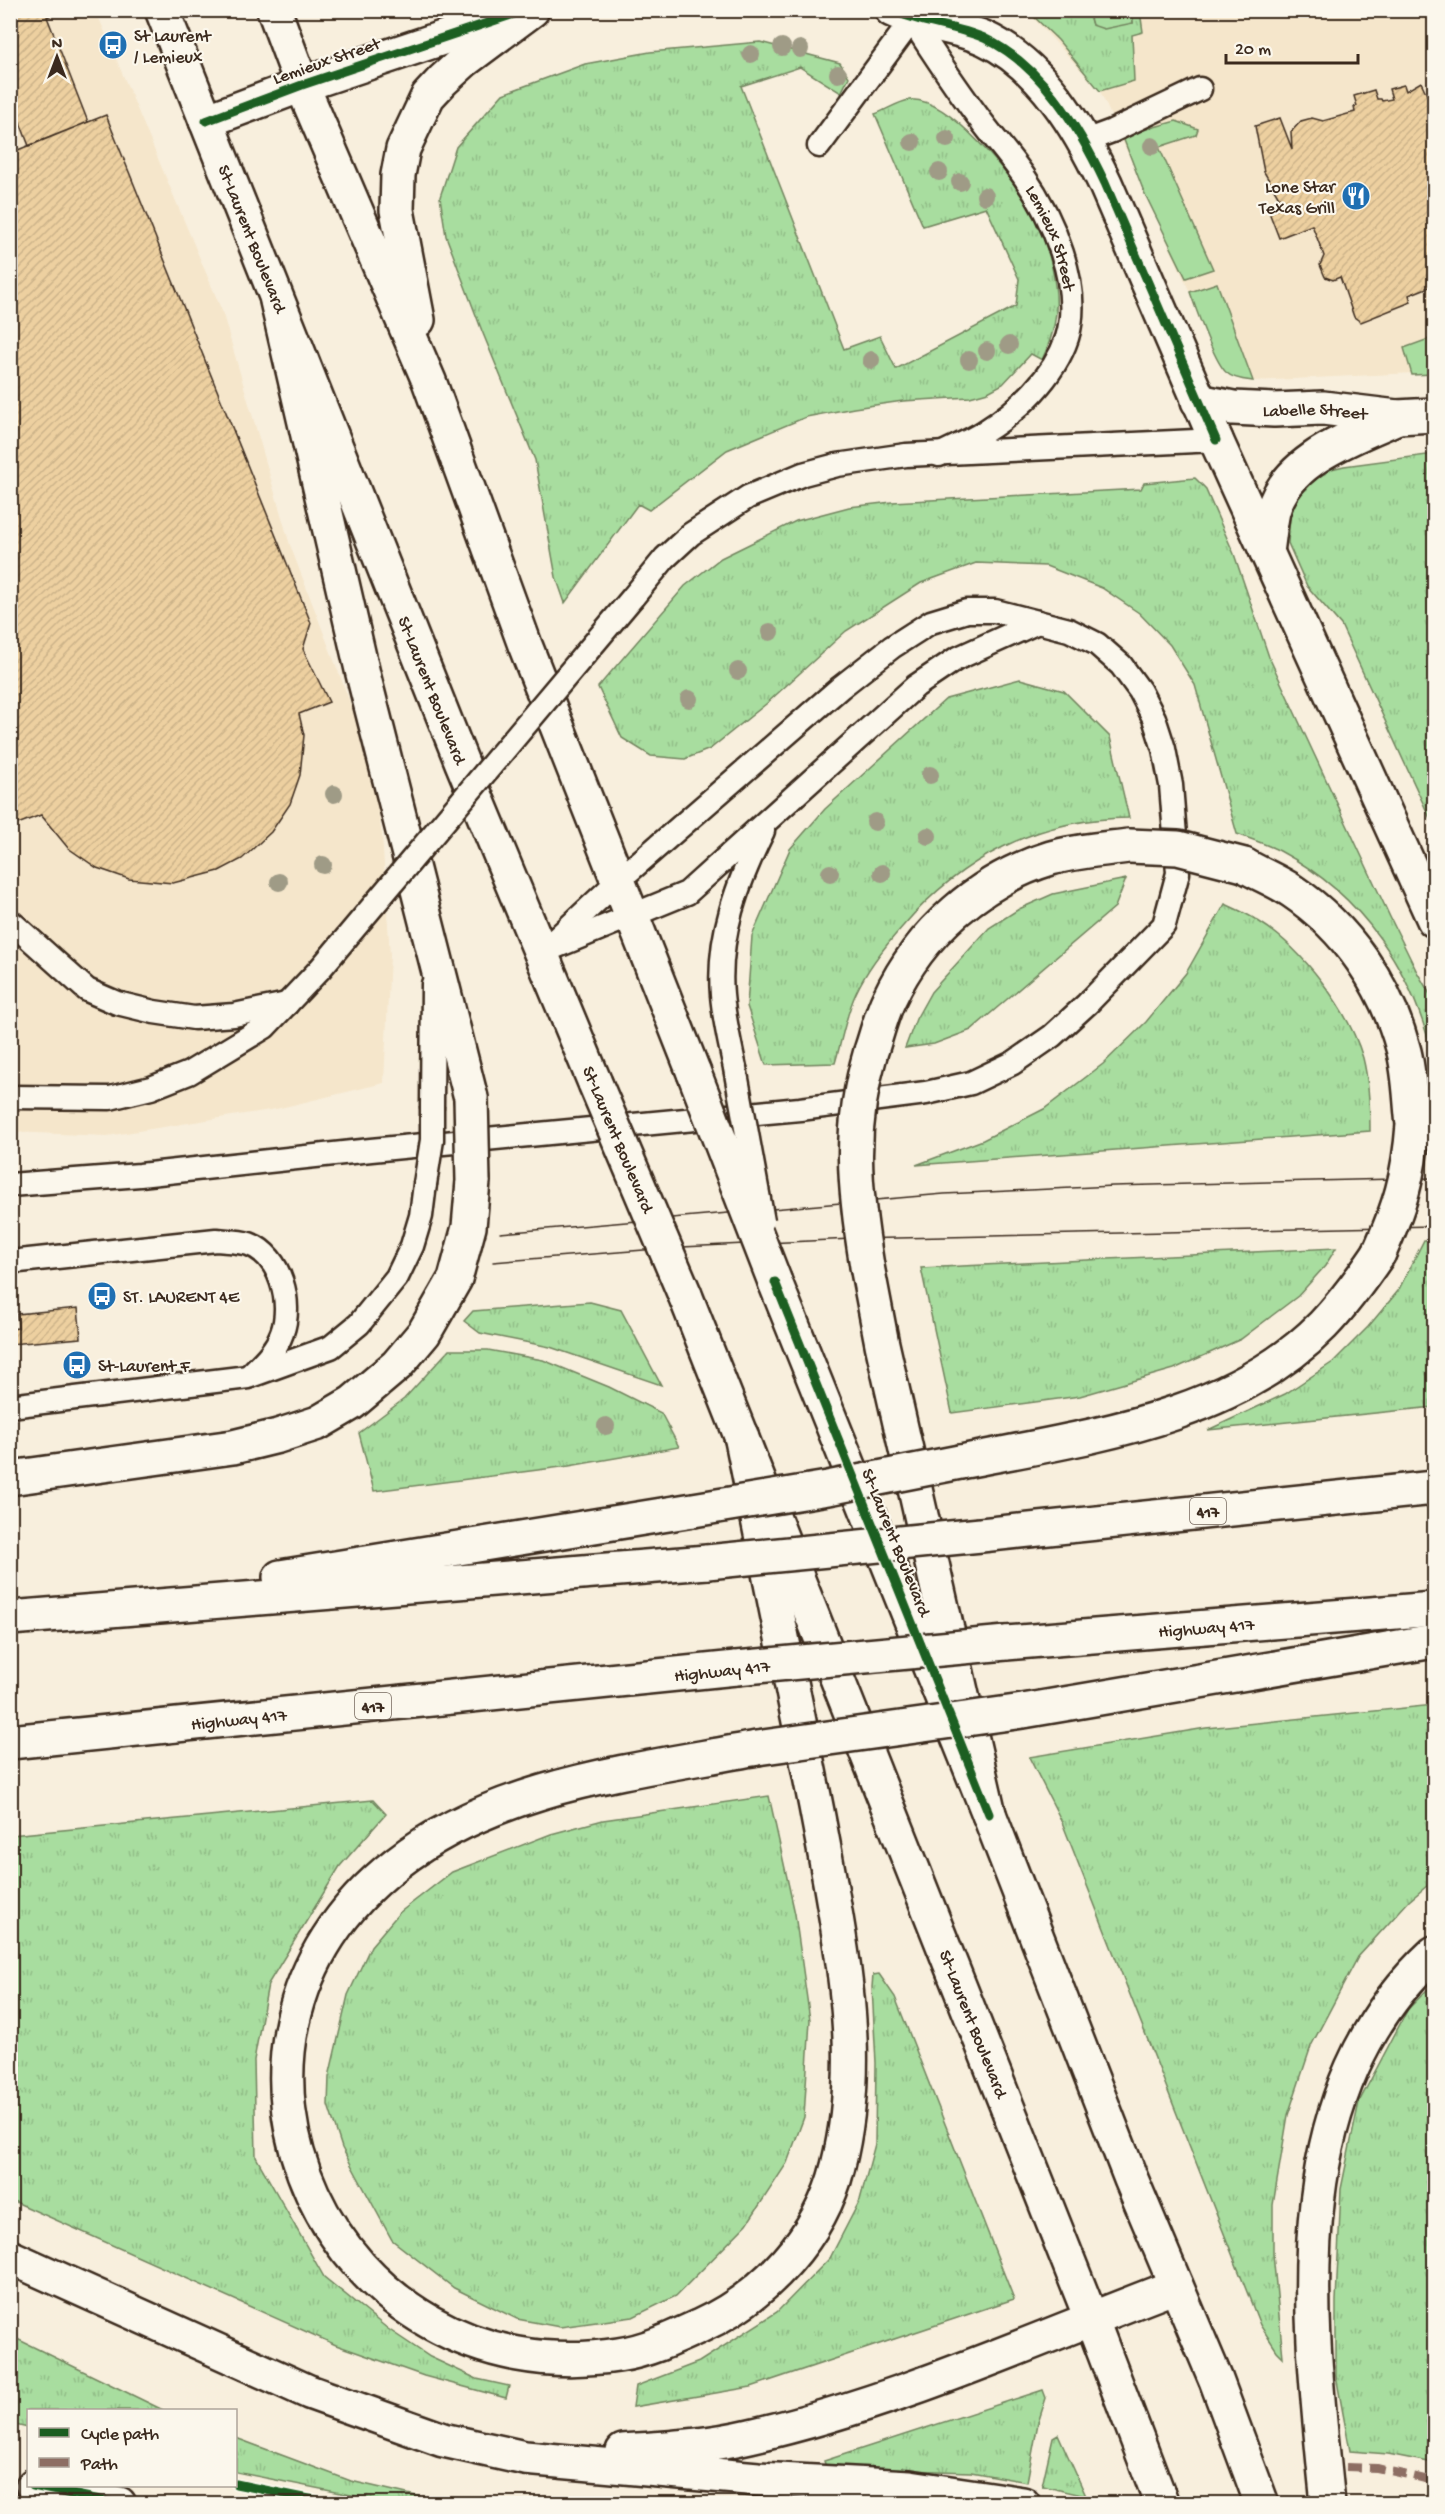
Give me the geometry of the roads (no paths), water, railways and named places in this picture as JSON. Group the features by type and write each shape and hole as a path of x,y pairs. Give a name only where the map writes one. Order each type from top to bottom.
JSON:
{"main road":[{"name":"St-Laurent Boulevard","path":"162,10 462,763 685,1295 1091,2318 1162,2504"},
{"name":"St-Laurent Boulevard","path":"274,10 302,85 429,381 525,645 1127,2168 1216,2380 1262,2504"},
{"name":"Lemieux Street","path":"206,121 302,85 526,10"},
{"path":"429,381 397,210 398,175 403,149 428,96 465,60 532,10"},
{"path":"902,15 983,38 1018,59 1064,108 1085,141 1197,401 1434,920"},
{"path":"10,1478 233,1447 318,1423 352,1403 397,1365 424,1333 455,1279 469,1227 473,1180 471,1098 363,674 277,301"},
{"name":"Labelle Street","path":"1197,401 1233,408 1274,410 1323,408 1397,417 1434,415"},
{"path":"1267,552 1274,510 1288,481 1310,461 1397,417"},
{"path":"45,1615 828,1488 960,1462 1110,1430 1204,1402 1246,1381 1286,1356 1322,1326 1351,1293 1379,1252 1398,1209 1410,1166 1413,1125 1404,1050 1372,973 1348,940 1319,912 1292,891 1244,865 1178,848 1129,846 1053,857 1016,871 974,896 939,926 913,957 889,999 860,1088 855,1126 856,1197 867,1266 885,1355 989,1814"},
{"path":"741,1435 824,1845 847,1981 851,2029 850,2075 846,2127 837,2171 818,2216 792,2255 759,2289 718,2318 672,2339 623,2354 577,2359 524,2356 474,2343 432,2323 392,2298 356,2263 330,2225 304,2180 292,2138 285,2091 289,2044 298,2000 315,1958 340,1920 370,1886 399,1861 466,1820 523,1798 589,1779 757,1748 1023,1711 1434,1641"},
{"name":"417","path":"10,1618 707,1563 1434,1488"},
{"name":"Highway 417","path":"10,1742 1006,1642 1434,1609"},
{"path":"1328,2504 1316,2382 1311,2254 1322,2164 1330,2127 1353,2065 1372,2030 1410,1975 1434,1953"},
{"path":"10,2257 309,2392 443,2440 525,2458 758,2479 910,2487 1023,2504"},
{"path":"525,2458 687,2446 747,2437 831,2415 955,2372 1176,2286"},
{"path":"10,2481 27,2485"},
{"path":"38,2487 119,2504"}],"lane":[{"path":"819,146 902,15"},
{"name":"Lemieux Street","path":"902,15 1025,177 1049,220 1062,254 1069,287 1070,314 1067,338 1050,370 1034,391 984,433 939,455"},
{"path":"1085,141 1200,89"},
{"path":"10,1097 110,1098 151,1088 189,1072 265,1027 320,969 665,558 691,534 748,497 803,474 837,465 906,455 1216,440"},
{"path":"10,1185 140,1175 812,1107 926,1093 971,1083 1013,1063 1052,1036 1087,1004 1164,925 1178,873 1171,785 1164,749 1154,718 1140,691 1121,665 1097,644 1069,630 995,611 967,611 931,621 892,647 841,687 619,880 542,952"},
{"path":"542,952 634,916 687,892 916,686 956,659 1038,622"},
{"path":"769,818 748,861 726,922 722,995 775,1282"},
{"path":"10,921 87,990 117,1003 194,1018 234,1015 286,1004"},
{"path":"10,1406 248,1377 330,1347 360,1324 397,1277 412,1246 421,1216 432,1140 433,947"},
{"path":"10,1262 216,1240 249,1244 273,1261 282,1286 286,1308 282,1333 271,1355 248,1377"}],"tram line":[{"path":"500,1233 944,1194 1113,1186 1434,1178"},
{"path":"493,1262 682,1247 852,1239 1434,1226"}],"place":[{"name":"St Laurent / Lemieux","path":"113,45"},
{"name":"Lone Star Texas Grill","path":"1356,196"},
{"name":"ST. LAURENT 4E","path":"102,1296"},
{"name":"St-Laurent F","path":"77,1365"}]}
